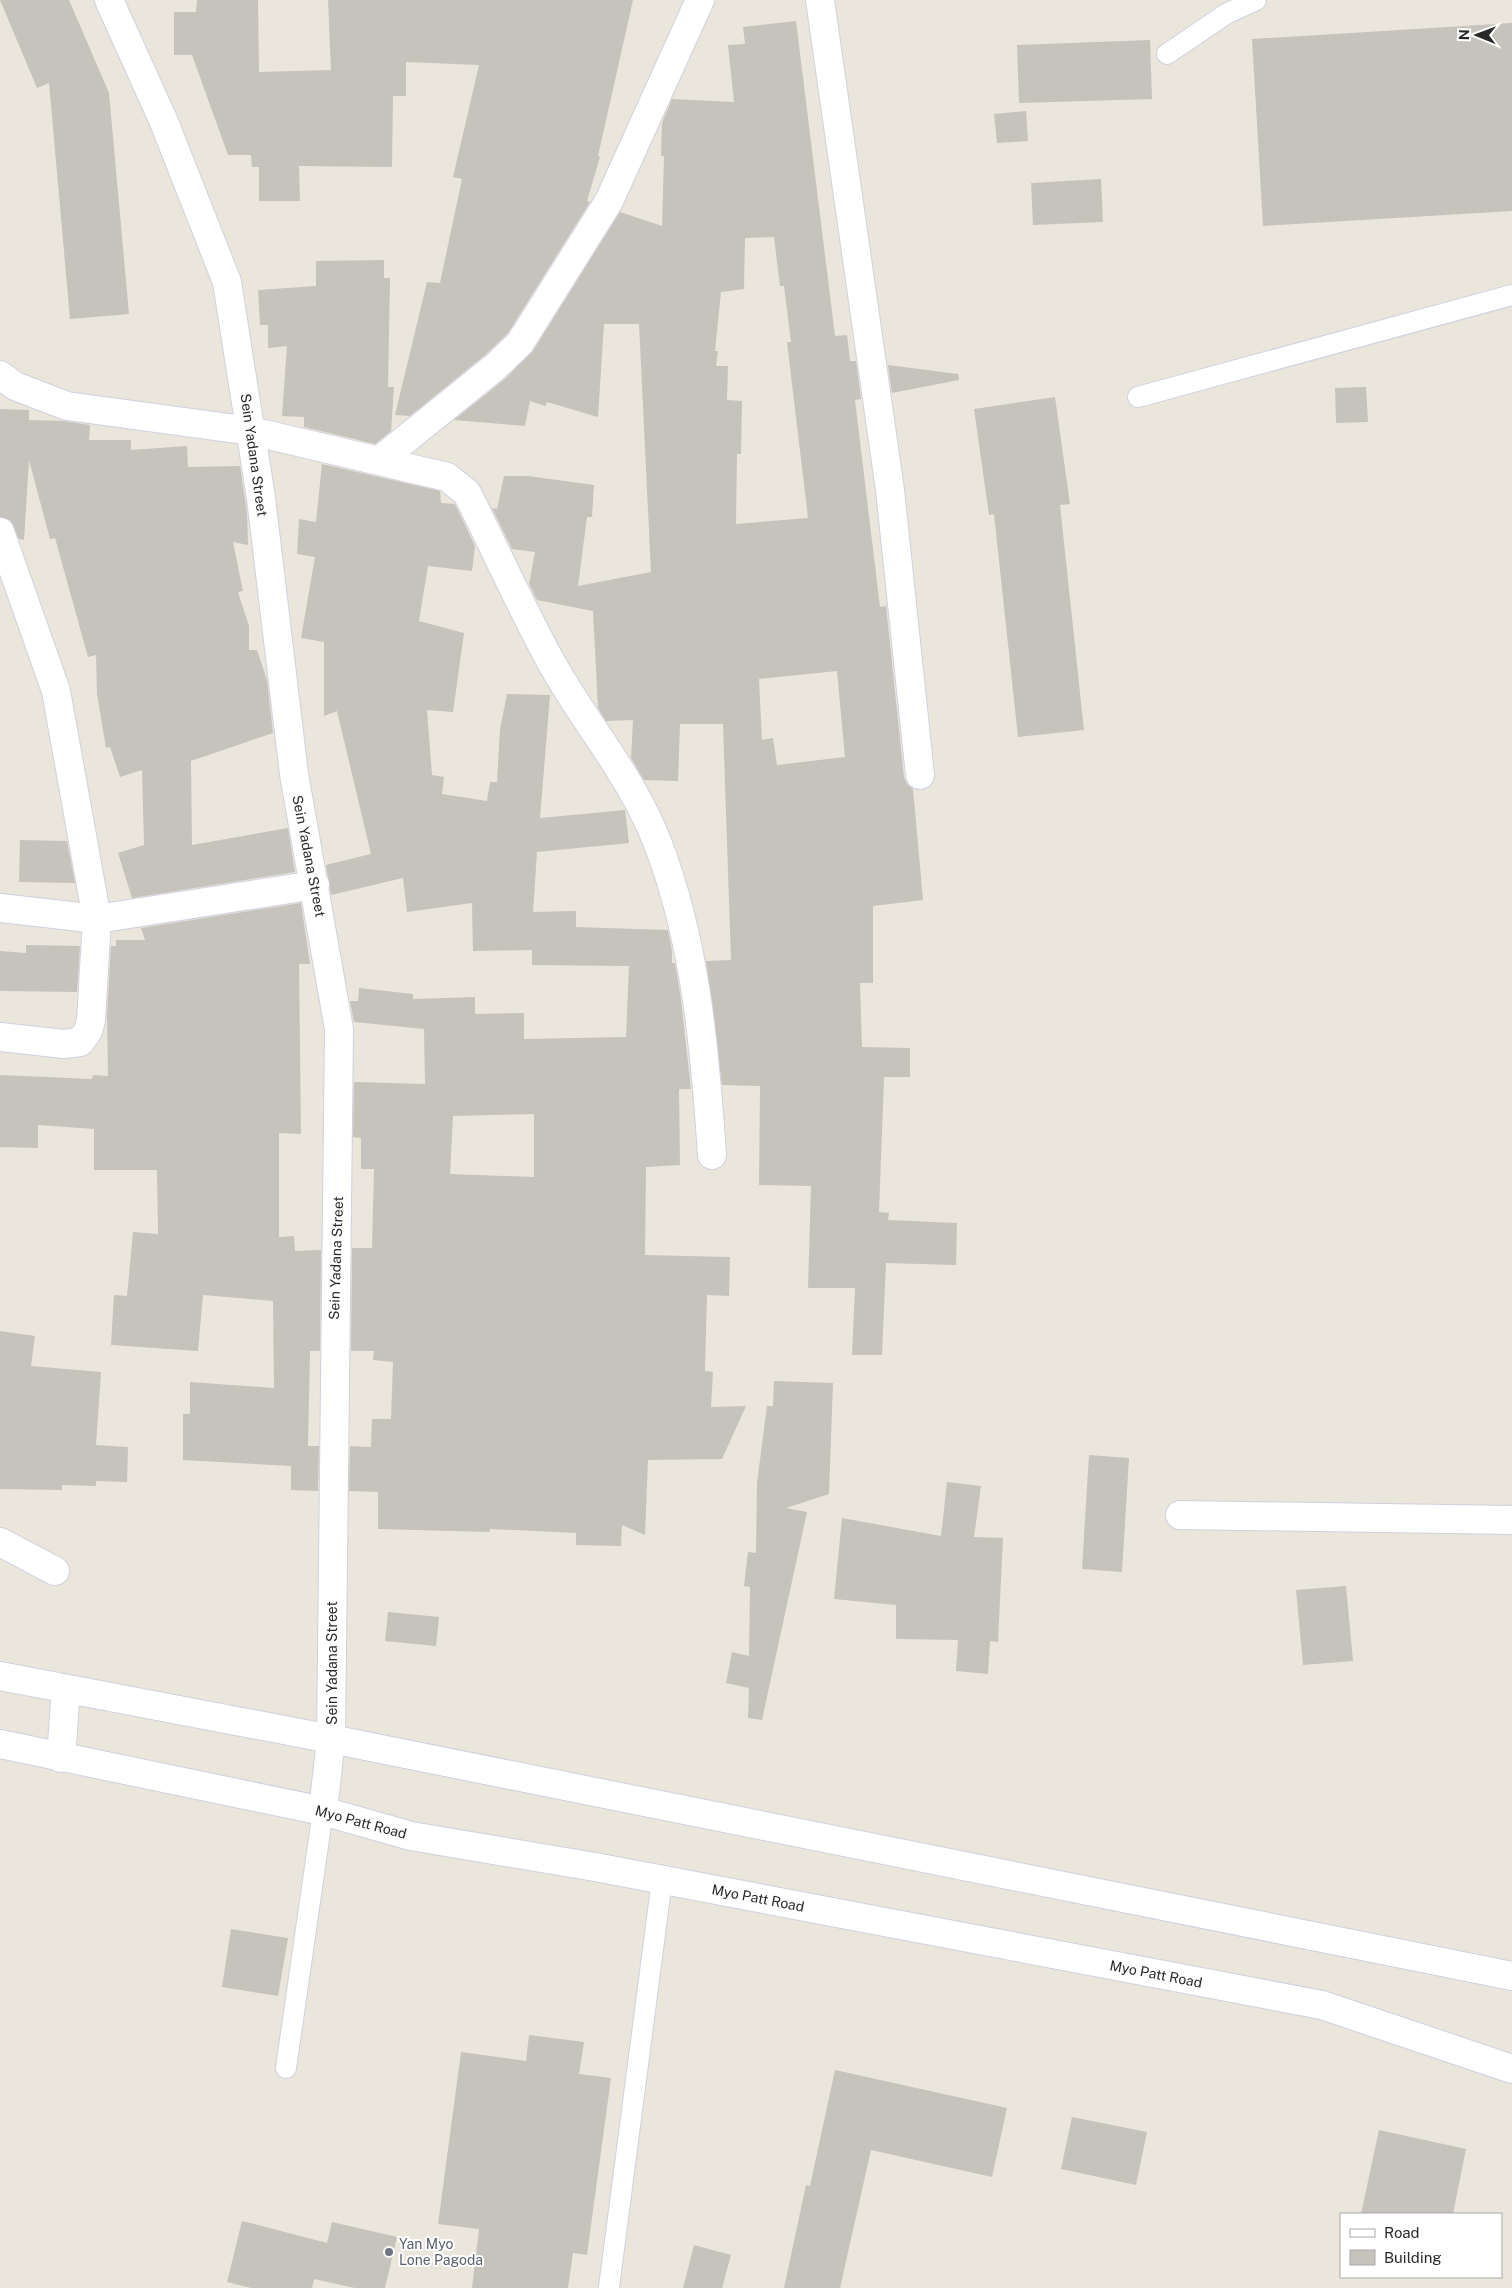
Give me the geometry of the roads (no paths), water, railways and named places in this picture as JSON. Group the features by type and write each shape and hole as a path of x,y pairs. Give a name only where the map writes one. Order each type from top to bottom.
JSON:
{"street":[{"name":"Sein Yadana Street","path":"109,0 164,122 227,282 251,431 294,774 315,884 339,1029 331,1739 324,1811"},
{"path":"380,460 496,367 520,343 609,201 700,0"},
{"path":"820,0 890,490 920,775"},
{"path":"0,375 15,386 67,406 251,431 447,477 467,493 552,663 638,798 658,845 679,908 704,1038 712,1156"},
{"path":"0,1036 64,1044 80,1042 88,1032 91,1020 97,919 56,691 1,536"},
{"path":"0,908 97,919 315,884"},
{"path":"1180,1515 1512,1520"},
{"path":"0,1542 55,1570"},
{"path":"0,1676 331,1739 1512,1976"},
{"path":"61,1758 66,1689"},
{"name":"Myo Patt Road","path":"0,1744 324,1811 411,1836 662,1880 1322,2005 1512,2069"}],"lane":[{"path":"1167,54 1226,14 1256,0"},
{"path":"1138,397 1512,295"},
{"path":"286,2068 324,1811"},
{"path":"609,2286 662,1880"}],"place":[{"name":"Yan Myo Lone Pagoda","path":"389,2252"}]}
